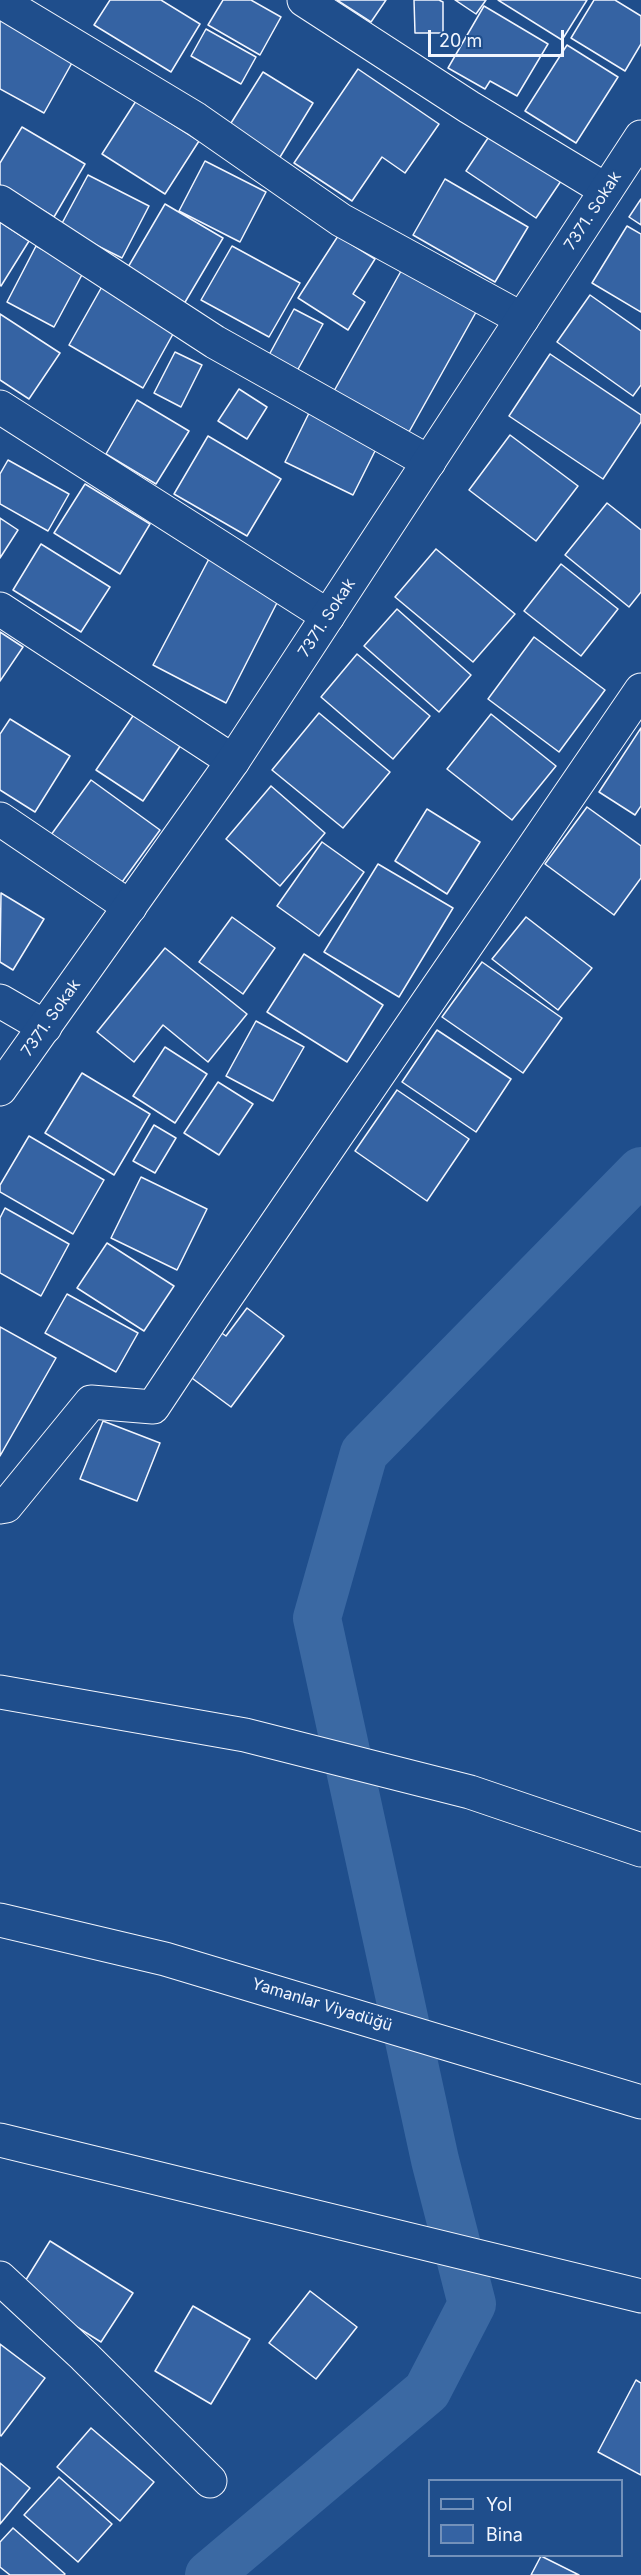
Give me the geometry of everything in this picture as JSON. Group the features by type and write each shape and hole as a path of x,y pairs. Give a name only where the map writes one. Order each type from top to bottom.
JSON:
{"main road":[{"path":"304,0 469,107 606,190"},
{"path":"0,1 196,119 341,220 522,319"},
{"name":"7371. Sokak","path":"0,1089 233,761 641,137"},
{"path":"0,202 216,342 429,462"},
{"path":"0,407 328,616"},
{"path":"0,609 233,761"},
{"path":"0,1507 6,1506 91,1402 153,1407 641,690"},
{"path":"0,819 130,907"},
{"path":"0,1001 45,1027"},
{"path":"0,1692 245,1735 470,1792 641,1850"},
{"name":"Yamanlar Viyadüğü","path":"0,1920 165,1959 641,2102"},
{"path":"0,2140 641,2296"},
{"path":"0,2277 84,2356 210,2481"}],"building":[{"path":"110,0 161,0 200,24 171,72 94,25"},
{"path":"223,0 251,0 281,17 260,55 208,25"},
{"path":"337,0 386,0 371,22"},
{"path":"414,0 443,2 443,33 415,33"},
{"path":"455,0 486,0 476,14"},
{"path":"498,0 587,0 562,40"},
{"path":"594,0 615,0 641,16 641,44 625,71 571,38"},
{"path":"484,6 548,44 517,96 490,81 485,89 448,68"},
{"path":"0,20 73,61 44,113 0,89"},
{"path":"206,29 256,57 241,84 191,56"},
{"path":"567,45 618,77 576,143 525,111"},
{"path":"358,69 439,124 405,173 382,157 352,201 294,163"},
{"path":"263,72 313,103 277,162 226,131"},
{"path":"136,101 199,141 165,194 102,154"},
{"path":"22,127 85,164 54,217 0,185 0,163"},
{"path":"494,129 565,175 536,218 466,171"},
{"path":"205,161 266,192 240,242 179,211"},
{"path":"88,175 149,206 122,258 60,227"},
{"path":"445,179 528,227 495,282 413,235"},
{"path":"641,199 641,225 629,217"},
{"path":"165,204 223,238 181,309 124,274"},
{"path":"0,222 29,241 1,286 0,285"},
{"path":"627,226 641,234 641,312 592,283"},
{"path":"338,236 375,259 353,294 365,302 348,330 298,298"},
{"path":"36,246 84,271 54,327 7,302"},
{"path":"232,246 300,283 269,337 201,300"},
{"path":"405,264 480,305 409,432 334,391"},
{"path":"104,283 178,325 143,388 69,345"},
{"path":"590,295 641,331 641,385 633,396 557,342"},
{"path":"294,309 323,324 297,371 269,355"},
{"path":"0,314 60,353 29,399 0,380"},
{"path":"175,352 202,365 181,407 154,393"},
{"path":"550,354 641,415 641,422 603,479 509,416"},
{"path":"239,389 267,407 247,439 218,421"},
{"path":"137,400 189,431 156,484 106,454"},
{"path":"312,407 380,441 353,495 285,462"},
{"path":"510,435 578,486 536,541 469,490"},
{"path":"208,436 281,479 247,536 174,494"},
{"path":"8,460 69,494 48,531 0,504 0,474"},
{"path":"85,484 150,524 120,574 54,533"},
{"path":"607,503 641,530 641,592 629,607 565,555"},
{"path":"0,518 18,530 0,558"},
{"path":"41,544 110,587 81,632 13,590"},
{"path":"436,549 515,614 473,662 395,597"},
{"path":"211,555 283,591 226,703 153,665"},
{"path":"561,564 618,609 581,656 524,611"},
{"path":"397,609 471,675 439,712 364,646"},
{"path":"0,632 23,647 0,681"},
{"path":"534,637 605,690 559,752 488,699"},
{"path":"357,654 430,716 393,759 321,697"},
{"path":"137,710 183,742 143,801 96,770"},
{"path":"319,713 390,772 343,828 272,770"},
{"path":"491,714 556,766 512,820 447,769"},
{"path":"10,719 70,756 35,812 0,790 0,734"},
{"path":"641,728 641,806 635,815 599,792"},
{"path":"91,780 160,830 117,889 48,839"},
{"path":"271,786 325,833 280,886 226,839"},
{"path":"587,807 641,846 641,878 614,915 545,864"},
{"path":"427,809 480,842 447,894 395,861"},
{"path":"322,842 364,872 319,936 277,906"},
{"path":"378,864 453,908 399,997 324,952"},
{"path":"1,893 44,919 13,970 0,962"},
{"path":"232,917 275,948 243,994 199,962"},
{"path":"526,917 592,968 558,1010 492,959"},
{"path":"165,948 247,1014 208,1062 163,1025 134,1062 97,1032"},
{"path":"304,954 383,1005 347,1062 267,1012"},
{"path":"482,962 562,1018 523,1073 442,1017"},
{"path":"256,1021 304,1047 273,1101 226,1076"},
{"path":"437,1030 511,1079 476,1132 402,1082"},
{"path":"165,1047 207,1074 175,1123 133,1096"},
{"path":"82,1073 150,1114 114,1175 45,1133"},
{"path":"218,1082 253,1104 219,1155 184,1133"},
{"path":"397,1090 469,1139 427,1201 355,1151"},
{"path":"154,1125 176,1138 155,1173 133,1161"},
{"path":"29,1136 104,1180 73,1234 0,1192 0,1185"},
{"path":"141,1177 207,1209 177,1270 111,1238"},
{"path":"5,1208 69,1244 41,1296 0,1273 0,1218"},
{"path":"107,1243 174,1286 144,1331 77,1288"},
{"path":"67,1294 138,1333 116,1372 45,1333"},
{"path":"247,1308 284,1336 231,1407 181,1370 213,1327 226,1336"},
{"path":"0,1327 56,1358 0,1456"},
{"path":"103,1421 160,1443 137,1501 80,1479"},
{"path":"50,2241 133,2293 101,2342 19,2291"},
{"path":"310,2291 357,2327 316,2379 269,2343"},
{"path":"193,2306 250,2339 211,2404 155,2371"},
{"path":"0,2344 45,2378 1,2436 0,2435"},
{"path":"636,2380 641,2383 641,2475 598,2452"},
{"path":"91,2428 154,2482 120,2521 57,2467"},
{"path":"0,2463 30,2488 0,2524"},
{"path":"59,2477 112,2524 78,2562 24,2515"},
{"path":"13,2528 65,2574 10,2575 0,2567 0,2542"},
{"path":"540,2557 543,2557 579,2575 531,2575"}],"waterway":[{"path":"209,2575 427,2391 472,2304 435,2160 317,1618 364,1453 641,1171"}]}
